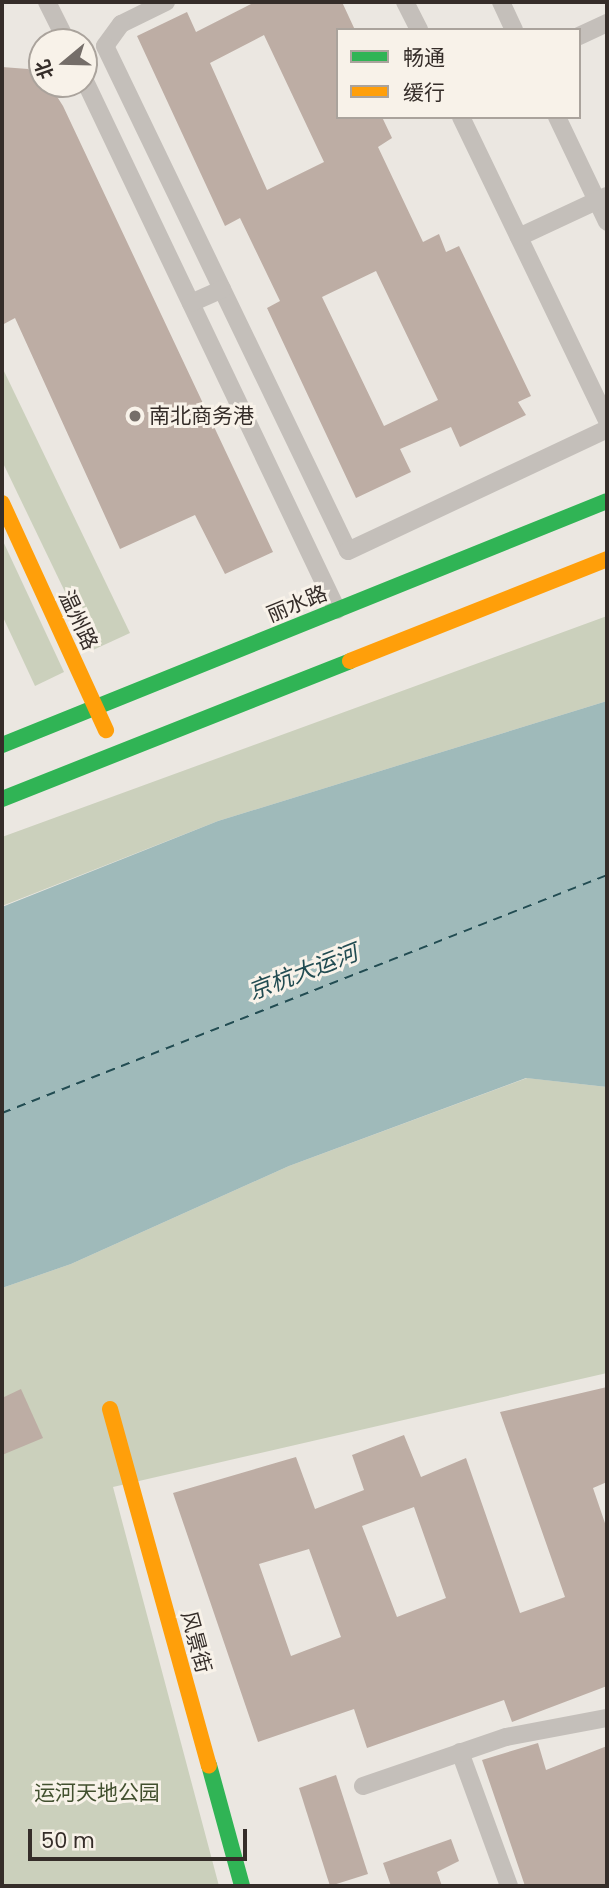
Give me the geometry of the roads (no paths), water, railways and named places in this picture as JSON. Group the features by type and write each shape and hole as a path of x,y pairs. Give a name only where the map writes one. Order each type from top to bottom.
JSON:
{"main road":[{"name":"丽水路","path":"2,745 607,501"},
{"name":"温州路","path":"2,503 117,754"},
{"path":"2,799 607,559"},
{"name":"风景街","path":"110,1409 242,1886"}],"lane":[{"path":"47,2 59,28"},
{"path":"166,2 121,24 105,46 348,551 607,429"},
{"path":"405,2 418,28"},
{"path":"501,2 513,28"},
{"path":"581,35 607,23"},
{"path":"93,98 337,610"},
{"path":"462,119 607,421"},
{"path":"558,119 602,199 607,222"},
{"path":"519,237 602,199"},
{"path":"191,303 222,289"},
{"path":"363,1786 460,1752 607,1718"},
{"path":"460,1752 509,1886"}],"water":[{"name":"京杭大运河","path":"607,701 607,1087 526,1078 289,1166 71,1264 2,1288 2,907 218,821"}],"place":[{"name":"南北商务港","path":"135,416"}],"park label":[{"name":"运河天地公园","path":"97,1793"}]}
